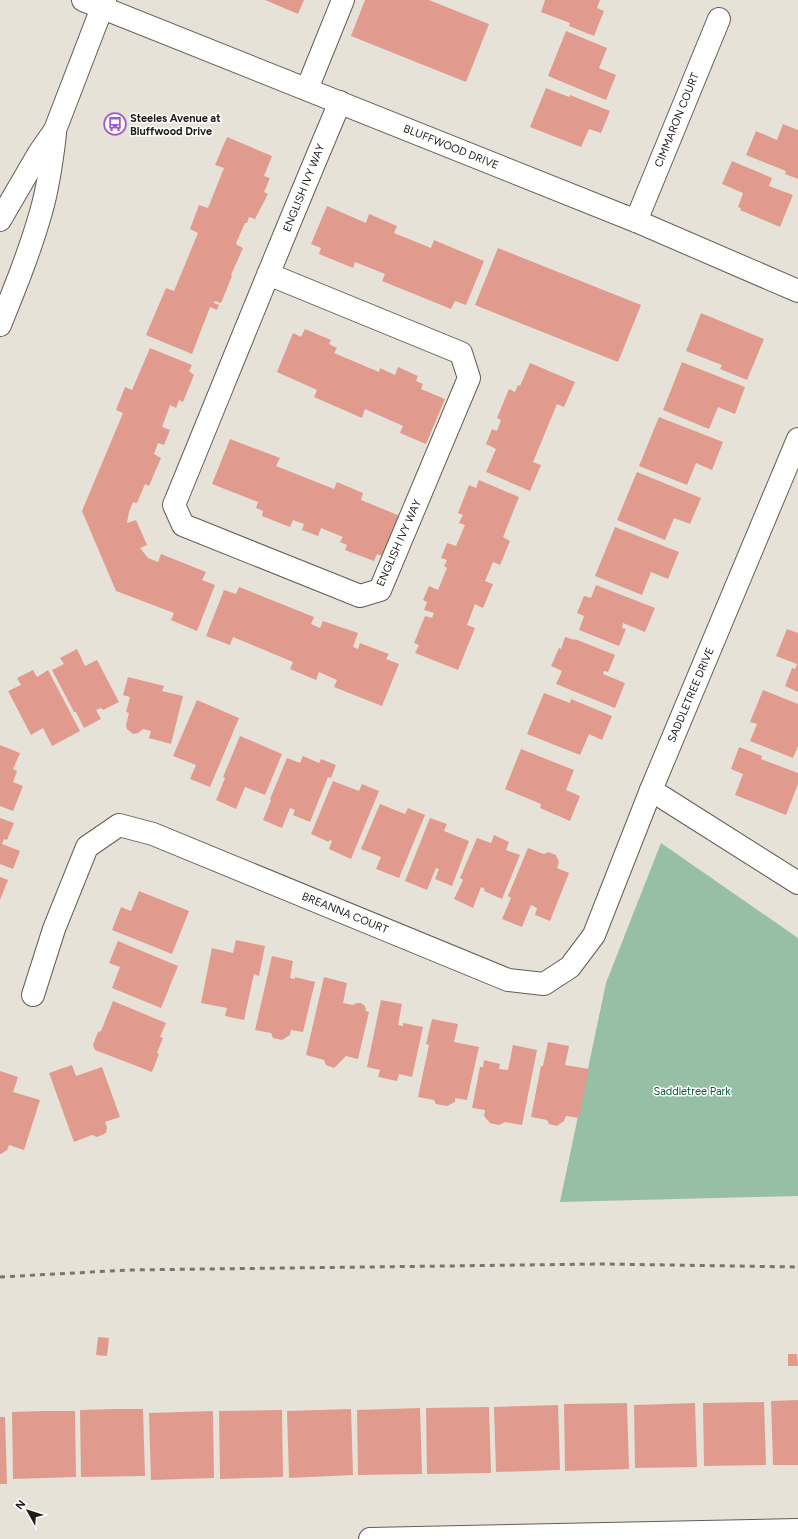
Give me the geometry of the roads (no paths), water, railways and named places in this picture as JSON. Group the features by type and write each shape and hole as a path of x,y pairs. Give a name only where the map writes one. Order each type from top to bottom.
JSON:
{"street":[{"path":"308,89 344,0"},
{"path":"0,324 18,280 41,212 55,130 97,2"},
{"name":"BLUFFWOOD DRIVE","path":"97,2 636,221 798,291"},
{"name":"CIMMARON COURT","path":"636,221 719,19"},
{"name":"ENGLISH IVY WAY","path":"268,274 461,353 469,378 380,590 360,596 183,525 174,505 268,274 340,102"},
{"path":"0,220 39,153 55,130"},
{"name":"SADDLETREE DRIVE","path":"651,790 798,440"},
{"path":"651,790 798,883"},
{"name":"BREANNA COURT","path":"33,995 54,929 87,847 118,825 153,834 508,980 544,984 570,967 594,935 651,790"},
{"path":"370,1539 798,1530"}],"railway":[{"path":"0,1277 129,1270 603,1264 798,1267"}],"place":[{"name":"Steeles Avenue at Bluffwood Drive","path":"115,124"}],"park label":[{"name":"Saddletree Park","path":"692,1091"}]}
